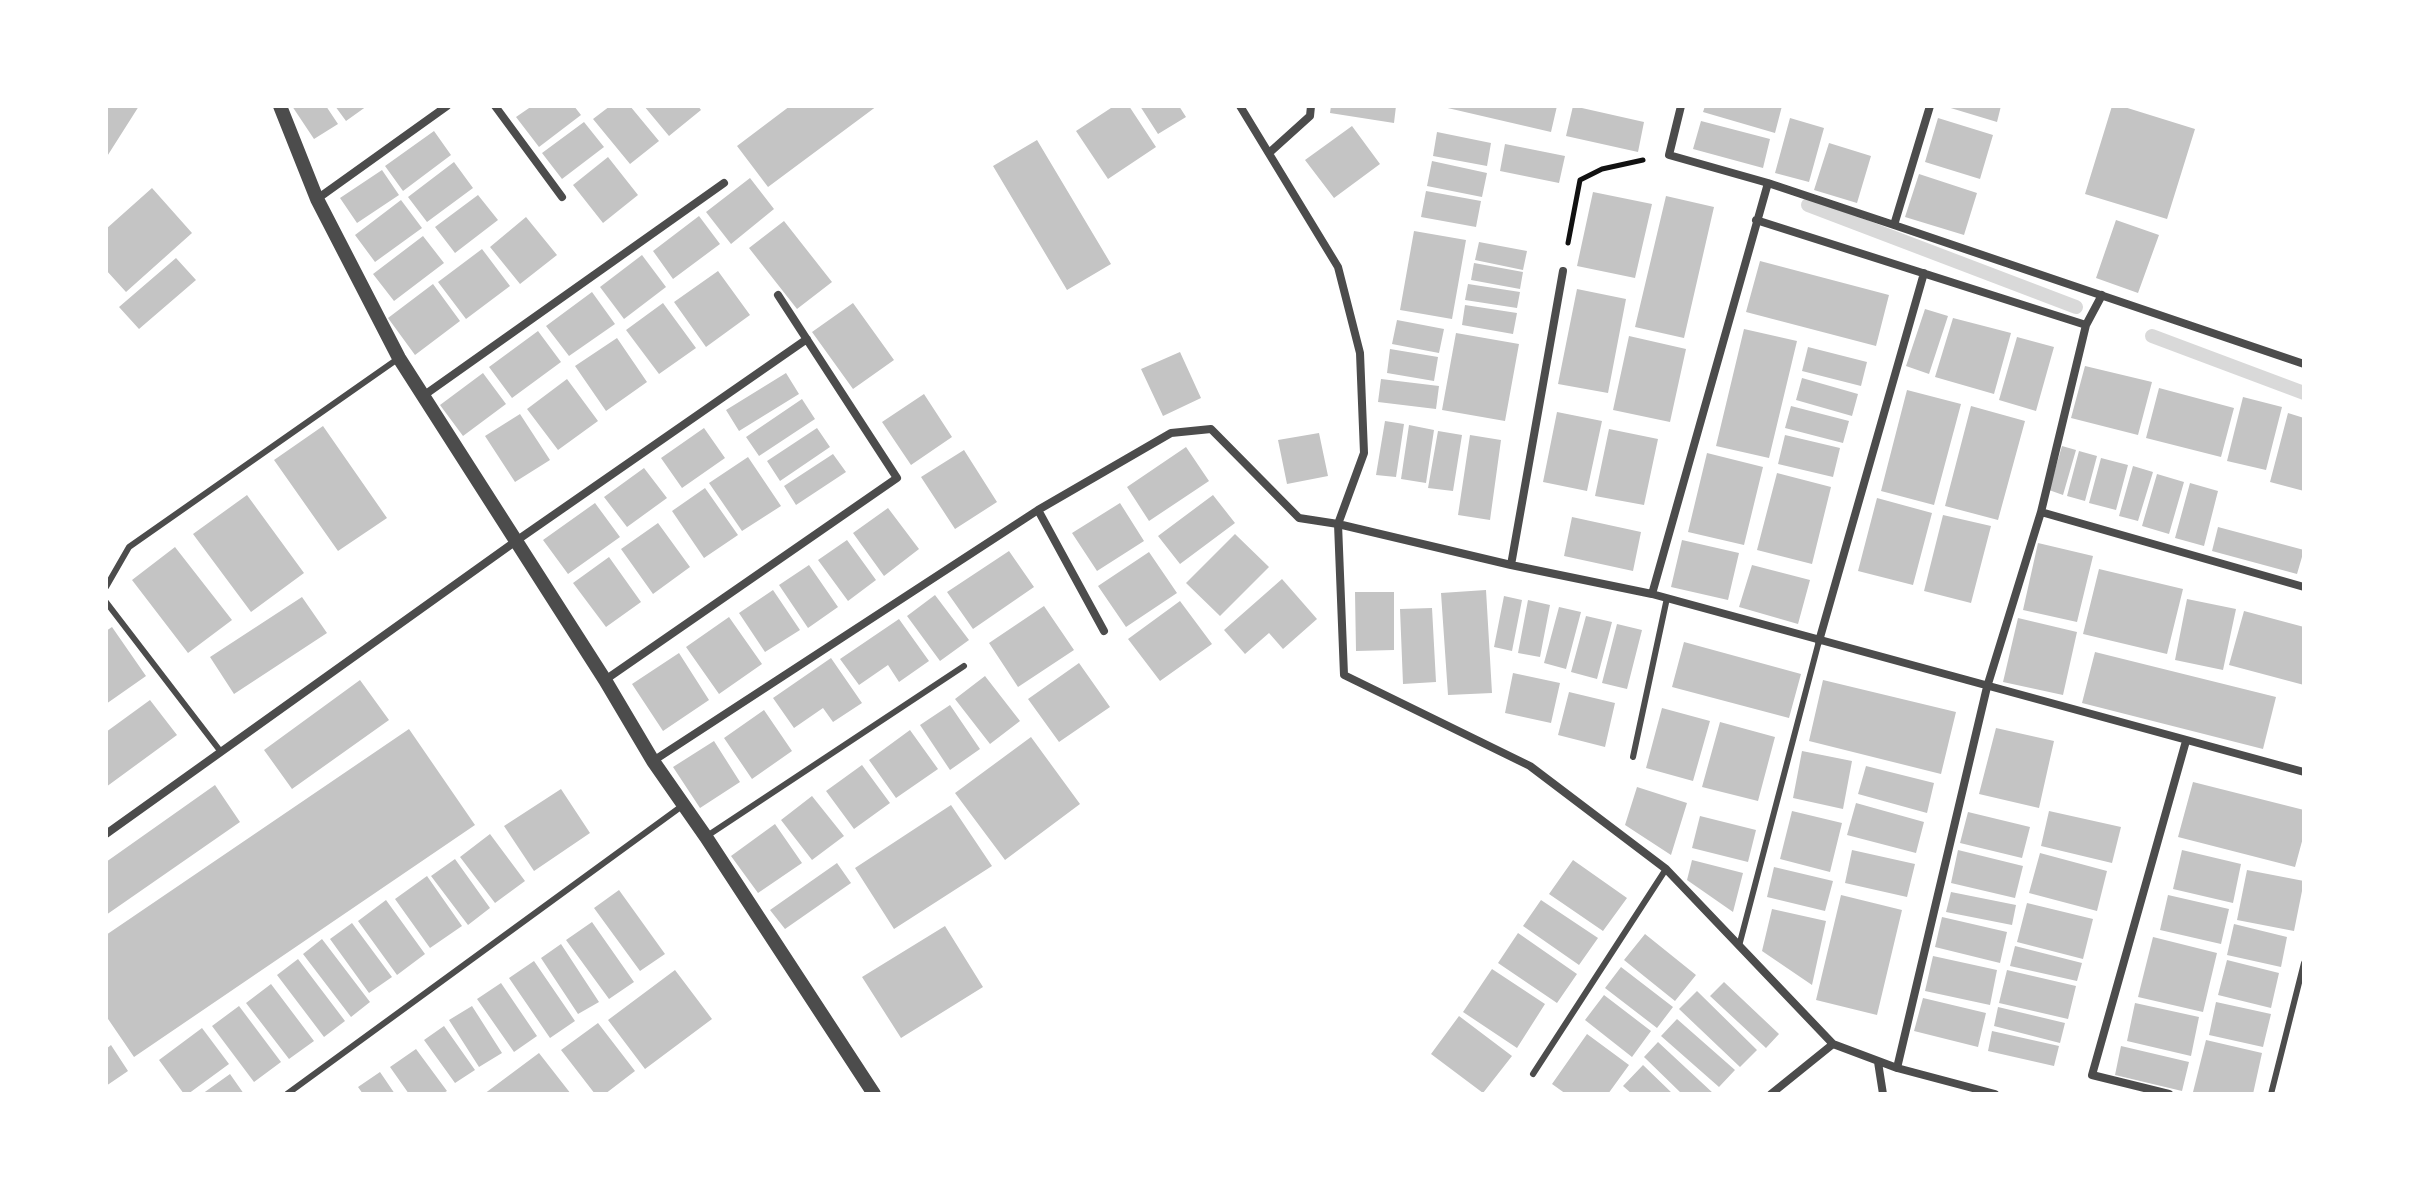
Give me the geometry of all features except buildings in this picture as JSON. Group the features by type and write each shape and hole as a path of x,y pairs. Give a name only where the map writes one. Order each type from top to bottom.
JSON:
{"street":[{"path":"280,106 317,199 399,358 605,680 653,761 874,1094"},
{"path":"317,199 447,106"},
{"path":"495,106 562,197"},
{"path":"1240,106 1338,267 1360,353 1364,453 1338,524 1344,675 1530,766 1666,869 1833,1044 1897,1068 1995,1094"},
{"path":"1269,153 1310,116 1311,106"},
{"path":"1681,106 1669,155 1768,183 2304,364"},
{"path":"1894,225 1930,106"},
{"path":"423,396 724,183"},
{"path":"1652,594 1768,183"},
{"path":"1756,220 2086,325"},
{"path":"1511,565 1563,271"},
{"path":"1819,641 1924,273"},
{"path":"605,680 897,478 778,295"},
{"path":"1897,1068 1987,687 2041,512 2086,325 2102,295"},
{"path":"106,834 516,541 807,339"},
{"path":"653,761 1038,510 1171,433 1211,429 1299,518 1652,594 2304,772"},
{"path":"1038,510 1104,631"},
{"path":"2041,512 2304,587"},
{"path":"2169,1094 2092,1075 2186,741"},
{"path":"1771,1094 1833,1044"},
{"path":"1878,1062 1883,1094"}],"lane":[{"path":"106,587 129,547 399,358"},
{"path":"1633,757 1667,598"},
{"path":"106,602 221,752"},
{"path":"1739,946 1819,641"},
{"path":"706,837 964,666"},
{"path":"287,1094 684,805"},
{"path":"1533,1074 1666,869"},
{"path":"2271,1094 2304,963"}],"path":[{"path":"1563,271 1580,180 1602,169 1669,155"}],"waterway":[{"path":"1808,205 2076,307"},
{"path":"2152,336 2304,393"}]}
